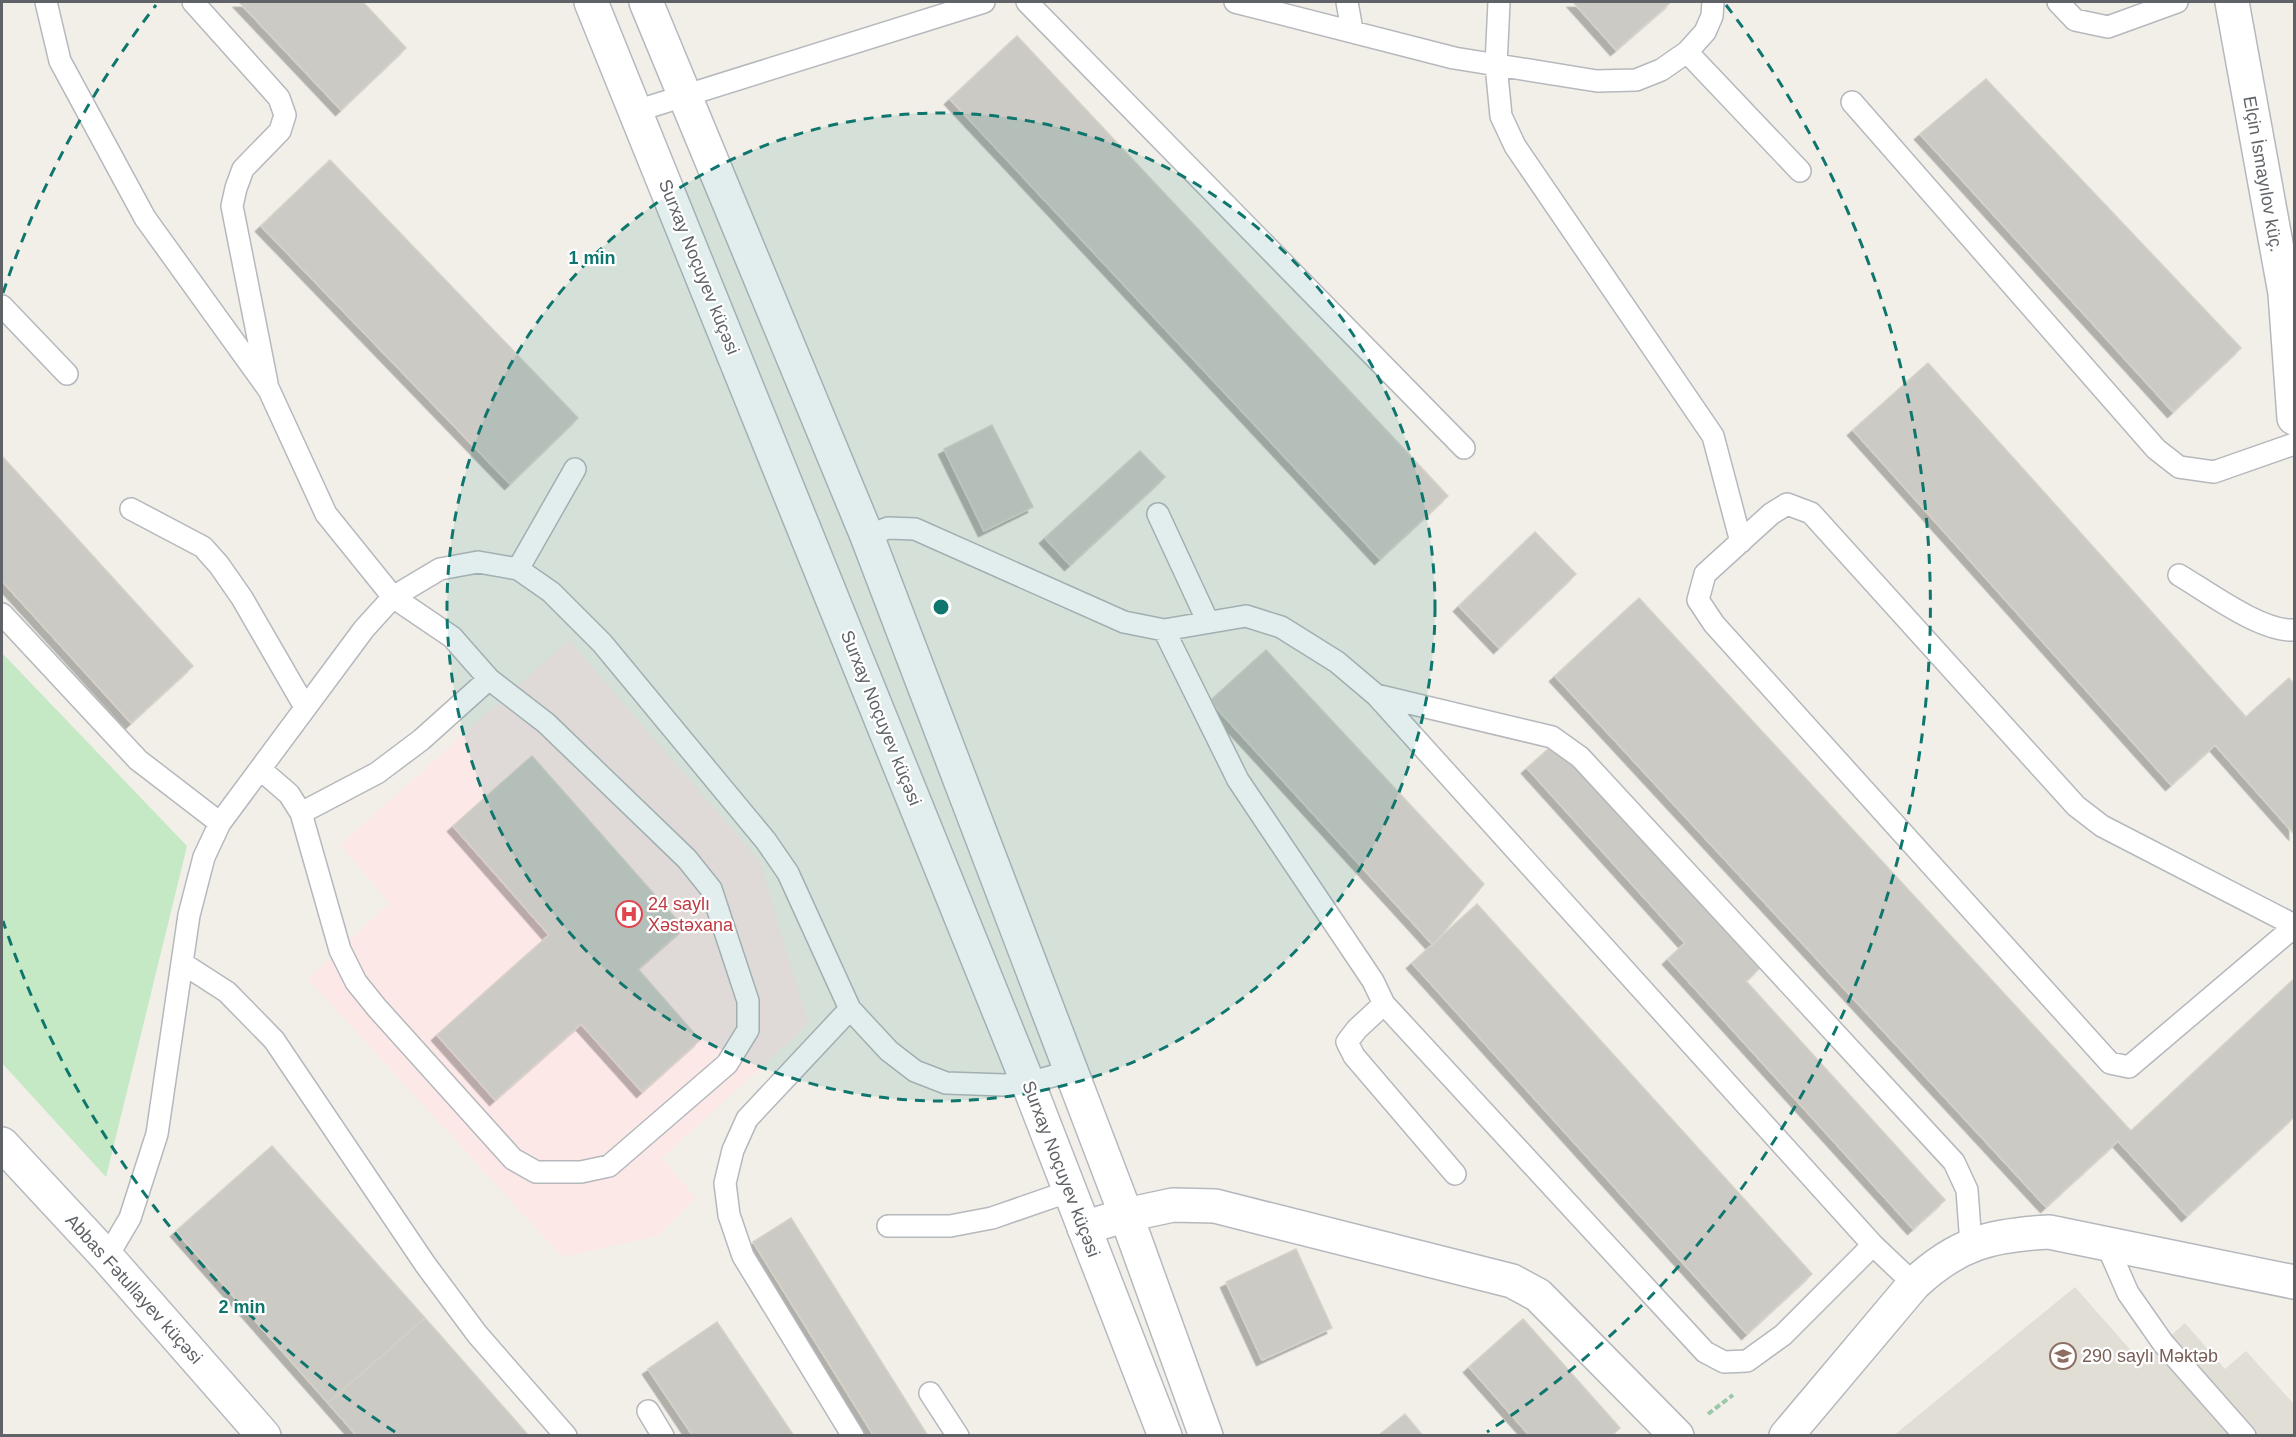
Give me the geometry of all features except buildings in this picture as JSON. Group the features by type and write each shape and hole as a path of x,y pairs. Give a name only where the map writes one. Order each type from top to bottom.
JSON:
{"street":[{"name":"Surxay Noçuyev küçəsi","path":"591,2 1028,1083 1166,1436"},
{"path":"646,2 867,536 1126,1215 1206,1436"},
{"name":"Elçin İsmayılov küç.","path":"2232,2 2285,294 2295,418"},
{"name":"Abbas Fətullayev küçəsi","path":"2,1144 107,1257 264,1436"},
{"path":"1084,1228 1126,1215 1173,1205 1215,1206 1512,1281 1538,1295 1677,1436"},
{"path":"1786,1436 1914,1284 1936,1264 1971,1245 2009,1234 2049,1232 2295,1282"}],"lane":[{"path":"46,2 60,61 145,218 269,390 326,514 393,597 452,636 489,679 546,723 687,859 711,889 748,1001 748,1030 727,1064 609,1166 581,1172 536,1172 513,1159 356,982 340,950 301,813 288,794 260,770"},
{"path":"193,2 279,98 285,115 280,131 243,169 232,206 269,390"},
{"path":"636,111 984,2"},
{"path":"1027,2 1464,448"},
{"path":"1235,2 1352,30 1454,58 1597,81 1636,80 1661,70 1687,52 1705,32 1712,16 1713,2"},
{"path":"1347,2 1352,30"},
{"path":"1499,2 1496,65 1501,116 1515,146 1713,436 1741,542"},
{"path":"2058,2 2075,20 2108,27 2177,2"},
{"path":"1687,52 1800,171"},
{"path":"1852,102 2156,449 2179,467 2214,472 2295,444"},
{"path":"2,306 67,374"},
{"path":"518,569 575,469"},
{"path":"1787,504 1811,513 2076,806 2102,826 2295,926 2130,1067 2110,1063 1714,624 1698,600 1705,574 1772,514 1787,504"},
{"path":"131,509 203,547 219,565 242,598 305,707"},
{"path":"1158,514 1209,622"},
{"path":"867,536 888,528 915,529 1124,622 1164,630 1246,616 1281,627 1337,662 1376,695 1873,1245 1914,1284"},
{"path":"107,1257 130,1218 156,1134 189,915 204,857 220,823 364,629 393,597 440,569 478,562 518,569 551,592 602,643 766,841 788,873 850,1009 889,1051 915,1071 946,1083 1004,1085 1028,1083 1071,1071"},
{"path":"2179,575 2251,619 2286,631 2295,630"},
{"path":"2,614 138,760 220,823"},
{"path":"1164,630 1238,780 1373,981 1384,1004 1705,1352 1724,1362 1747,1361 1783,1335 1873,1245"},
{"path":"301,813 377,773 421,740 489,679"},
{"path":"1376,695 1552,737 1580,758 1953,1161 1967,1190 1971,1245"},
{"path":"182,963 227,992 274,1040 444,1290 477,1334 566,1436"},
{"path":"1384,1004 1357,1029 1347,1042 1354,1056 1455,1174"},
{"path":"850,1009 747,1119 733,1150 725,1183 729,1215 743,1256 853,1436"},
{"path":"888,1226 951,1226 992,1218 1070,1191"},
{"path":"2107,1245 2128,1293 2163,1344 2245,1436"},
{"path":"930,1393 958,1436"},
{"path":"648,1411 663,1436"}],"path":[{"path":"1704,1417 1747,1382 1747,1361"}],"shaded area":[{"path":"569,640 760,862 808,1024 662,1158 696,1198 658,1236 562,1257 308,979 389,903 340,845"},
{"name":"290 saylı Məktəb","path":"2075,1287 2141,1362 2185,1323 2225,1369 2246,1351 2294,1404 2294,1435 1893,1436"}],"green space":[{"path":"2,653 187,846 106,1177 2,1063"}],"place":[{"name":"24 saylı Xəstəxana","path":"629,914"},
{"name":"290 saylı Məktəb","path":"2063,1356"}]}
